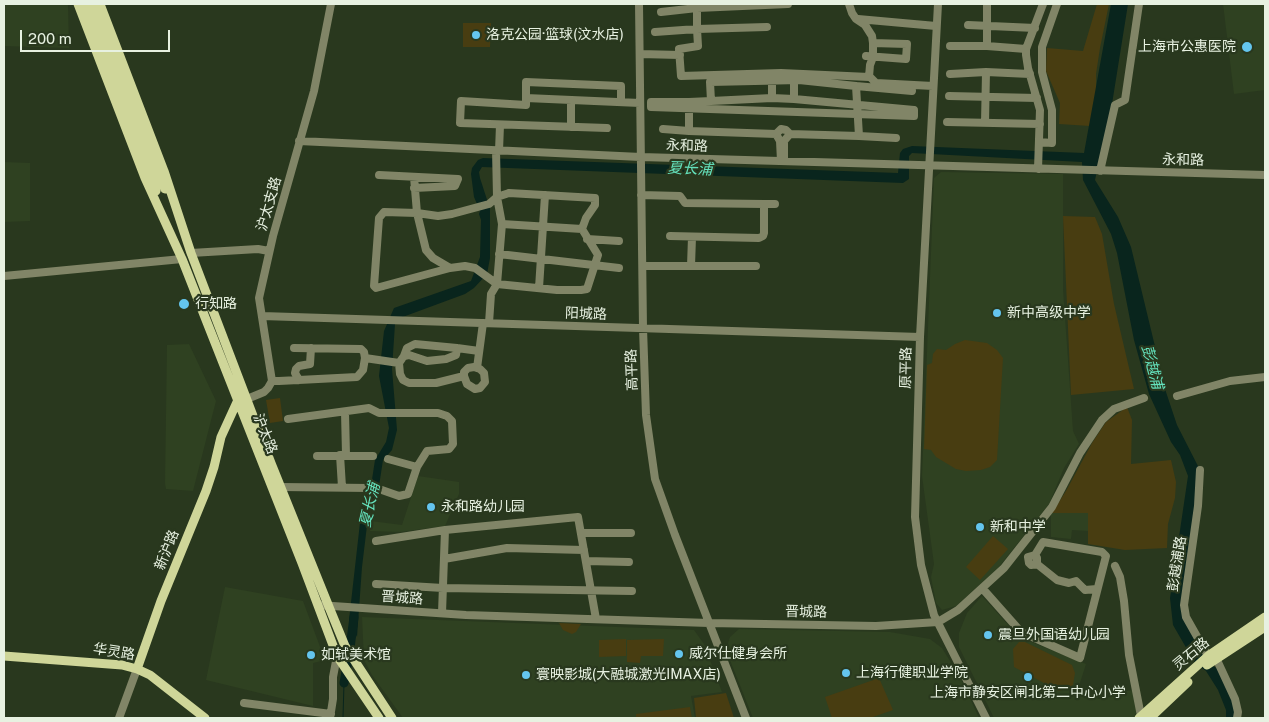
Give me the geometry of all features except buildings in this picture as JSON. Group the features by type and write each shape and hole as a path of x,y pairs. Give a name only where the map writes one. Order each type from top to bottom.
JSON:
{"main road":[{"name":"沪太路","path":"78,4 145,178 281,487 345,646 392,718"},
{"name":"沪太路","path":"86,4 151,175 165,224"},
{"name":"沪太路","path":"92,4 157,173 179,219"},
{"name":"沪太路","path":"100,4 164,171 242,401 337,656 379,718"},
{"name":"新沪路","path":"137,669 161,602 206,491 221,437 242,401"},
{"name":"灵石路","path":"1143,718 1196,671 1265,617"},
{"name":"灵石路","path":"1212,658 1265,627"},
{"name":"华灵路","path":"4,656 122,665 137,669 150,675 205,718"}],"street":[{"name":"沪太支路","path":"272,380 259,298 269,251 314,91 331,4"},
{"name":"高平路","path":"639,4 643,328 646,415 655,480 746,718"},
{"path":"661,12 697,8 788,4"},
{"path":"849,4 852,16 865,25 872,36 873,43 869,57 869,77"},
{"name":"原平路","path":"938,4 920,337 916,518 921,565 934,615 986,718"},
{"path":"987,4 987,46"},
{"path":"1038,166 1040,110 1029,71 1027,46 1043,4"},
{"path":"1040,142 1052,143 1052,110 1042,66 1042,46 1057,4"},
{"path":"1100,171 1115,105 1125,100 1139,4"},
{"path":"697,8 698,46 679,49 681,76 781,73 869,77 876,83"},
{"path":"852,16 936,26"},
{"path":"655,32 767,26"},
{"path":"968,26 1035,28"},
{"path":"950,46 1027,46 1043,42"},
{"path":"869,57 906,59 907,44 873,43"},
{"path":"640,54 680,55"},
{"path":"950,74 1029,71 1042,66"},
{"path":"985,122 986,72"},
{"path":"772,80 772,98"},
{"path":"794,80 794,99"},
{"path":"711,101 710,82 794,80 912,91"},
{"path":"607,128 460,123 462,101 526,105 526,82 536,82 621,86 621,102"},
{"path":"856,86 862,83 876,83 933,86"},
{"path":"856,86 859,136"},
{"path":"949,96 1037,98"},
{"path":"526,98 640,103"},
{"path":"689,105 711,101 772,98 794,99 858,109 914,116 914,110 858,109 689,105"},
{"path":"571,100 571,127"},
{"path":"689,105 689,130"},
{"path":"947,122 1040,124"},
{"path":"477,368 491,294 497,284 500,254 502,224 497,197 496,169 500,125"},
{"path":"663,129 776,134 781,129 786,130 790,134 896,138"},
{"path":"776,134 780,141 782,161"},
{"path":"782,161 784,141 790,134"},
{"name":"永和路","path":"300,142 641,160 1038,166 1073,170 1265,175"},
{"path":"378,175 458,179 455,186 414,188"},
{"path":"414,177 417,213 426,250 433,258 450,268"},
{"path":"509,193 595,198 595,205 586,218 582,229 598,255 587,288 581,290 497,284 475,268 465,266 450,268 376,288 374,286 379,218 384,212 438,216 490,204 497,197 509,193"},
{"path":"539,288 545,195"},
{"path":"641,195 680,196 685,203 775,204"},
{"path":"651,195 656,199 673,200"},
{"path":"670,236 759,238 764,233 764,204"},
{"path":"502,224 582,229"},
{"path":"691,263 692,237"},
{"path":"587,239 619,241"},
{"path":"191,253 258,249 269,251"},
{"path":"500,254 620,268"},
{"path":"4,276 182,259"},
{"path":"642,266 722,261"},
{"path":"691,263 756,266"},
{"name":"阳城路","path":"262,316 920,337"},
{"path":"464,376 436,382 409,383 403,380 400,374 399,360 407,348 415,344 479,351"},
{"path":"242,401 264,392 272,380 279,382 357,377 363,370 365,358 362,345 294,348"},
{"path":"299,380 296,369 299,366 310,364 311,348"},
{"path":"365,358 399,360 409,355 427,361 440,360 456,355 457,348"},
{"path":"468,368 477,368 484,374 485,378 480,388 470,387 464,376 464,372 468,368"},
{"path":"1177,396 1230,381 1265,378"},
{"name":"晋城路","path":"329,607 442,614 709,623 876,626 938,622 958,610 1004,568 1052,507 1080,453 1102,420 1114,409 1144,398"},
{"path":"281,487 369,488 379,489 399,496 408,494 417,467 428,451 449,449 453,444 452,420 438,413 386,413 369,408 288,419"},
{"path":"342,488 345,412"},
{"path":"317,456 374,456"},
{"path":"388,460 417,467"},
{"name":"彭越浦路","path":"1200,470 1198,506 1184,605 1186,617 1235,699 1238,712 1237,718"},
{"path":"376,541 445,530 578,517 596,619"},
{"path":"442,614 445,530"},
{"path":"581,533 631,532"},
{"path":"982,588 1011,618 1021,632 1080,658 1106,556 1102,552 1044,542 1035,555 1028,557 1028,560"},
{"path":"444,559 507,548 584,550"},
{"path":"1016,553 1028,560 1031,565 1037,564 1057,580 1069,583 1076,581 1085,590 1097,589"},
{"path":"1035,555 1037,564"},
{"path":"586,561 629,562"},
{"path":"1115,566 1120,577 1129,655 1143,718"},
{"path":"376,584 443,588 632,591"},
{"path":"318,605 329,607"},
{"path":"1078,628 1086,633"},
{"path":"244,703 332,717 333,677 337,656"},
{"name":"新沪路","path":"119,718 137,669"},
{"path":"287,718 288,709"}],"shaded area":[{"path":"4,4 68,4 69,48 4,46"},
{"path":"1097,4 1109,4 1100,48 1096,74 1096,97 1090,126 1059,124 1060,103 1046,71 1047,48 1083,51"},
{"name":"上海市公惠医院","path":"1223,4 1265,4 1265,90 1234,94"},
{"name":"洛克公园·篮球(汶水店)","path":"463,23 491,23 490,47 463,47"},
{"path":"4,162 30,163 30,221 4,222"},
{"name":"新中高级中学","path":"941,172 1063,174 1063,289 1073,431 1079,444 1064,468 1049,504 998,568 956,606 942,610 936,603 931,577 934,564 922,476 934,178"},
{"path":"1063,216 1095,217 1102,234 1114,304 1134,389 1071,395"},
{"path":"965,340 987,343 997,350 1003,358 997,460 990,467 966,471 956,469 936,457 931,450 924,449 927,365 932,363 933,354 937,349 946,350"},
{"path":"189,344 216,401 193,491 166,489 165,483 167,345"},
{"path":"280,398 283,421 270,423 266,400"},
{"path":"1127,407 1132,420 1131,464 1171,460 1176,482 1175,498 1168,524 1167,548 1125,550 1088,544 1088,513 1052,513 1106,422"},
{"name":"永和路幼儿园","path":"418,476 459,482 459,494 445,526 400,532 370,531 371,521 402,525"},
{"path":"1051,513 1088,513 1088,531 1072,530 1071,539 1051,537"},
{"path":"993,536 1008,549 980,580 966,567"},
{"path":"225,587 303,601 325,660 313,663 313,706 206,680"},
{"path":"982,596 1019,637 1086,664 1079,686 1088,696 1099,699 1111,697 1117,692 1134,690 1138,711 1133,718 994,718 959,647 959,633 967,613"},
{"path":"362,617 694,630 704,644 722,692 691,696 695,718 403,718 372,675 364,660"},
{"path":"559,623 581,624 576,632 572,634 563,630"},
{"name":"上海行健职业学院","path":"739,629 890,632 930,639 942,648 961,679 979,718 753,718 726,650 730,637"},
{"path":"626,639 626,656 599,657 599,640"},
{"path":"664,639 663,656 641,656 640,663 627,662 627,640"},
{"path":"1019,642 1025,642 1072,665 1075,673 1073,685 1059,691 1014,667 1013,649"},
{"path":"879,678 893,710 870,718 832,718 825,697"},
{"path":"726,693 734,718 696,718 694,698"},
{"path":"690,707 692,718 636,718 636,714"}],"water":[{"name":"彭越浦","path":"1111,4 1128,4 1112,104 1095,180 1118,217 1131,247 1166,392 1177,425 1200,470 1184,605 1213,666 1220,670 1235,706 1234,718 1226,718 1226,710 1218,690 1206,671 1195,663 1173,625 1170,598 1188,476 1180,455 1171,442 1149,394 1134,340 1117,253 1111,234 1083,180 1082,162 912,153 909,156 909,179 903,183 482,167 479,172 480,178 490,209 490,258 487,274 474,288 465,294 400,318 395,324 392,369 397,430 392,450 383,460 379,486 369,509 362,567 357,637 349,620 362,505 371,486 375,460 386,442 389,428 379,376 384,331 394,308 471,281 480,257 481,220 480,211 474,197 471,174 472,168 478,160 483,158 898,173 900,153 903,149 912,146 1084,153"}],"waterway":[{"name":"夏长浦","path":"344,683 354,617"},
{"name":"夏长浦","path":"343,718 344,683"}],"place":[{"name":"洛克公园·篮球(汶水店)","path":"476,35"},
{"name":"上海市公惠医院","path":"1247,47"},
{"name":"行知路","path":"184,304"},
{"name":"新中高级中学","path":"997,313"},
{"name":"永和路幼儿园","path":"431,507"},
{"name":"新和中学","path":"980,527"},
{"name":"震旦外国语幼儿园","path":"988,635"},
{"name":"威尔仕健身会所","path":"679,654"},
{"name":"如轼美术馆","path":"311,655"},
{"name":"上海行健职业学院","path":"846,673"},
{"name":"寰映影城(大融城激光IMAX店)","path":"526,675"},
{"name":"上海市静安区闸北第二中心小学","path":"1028,677"}]}
